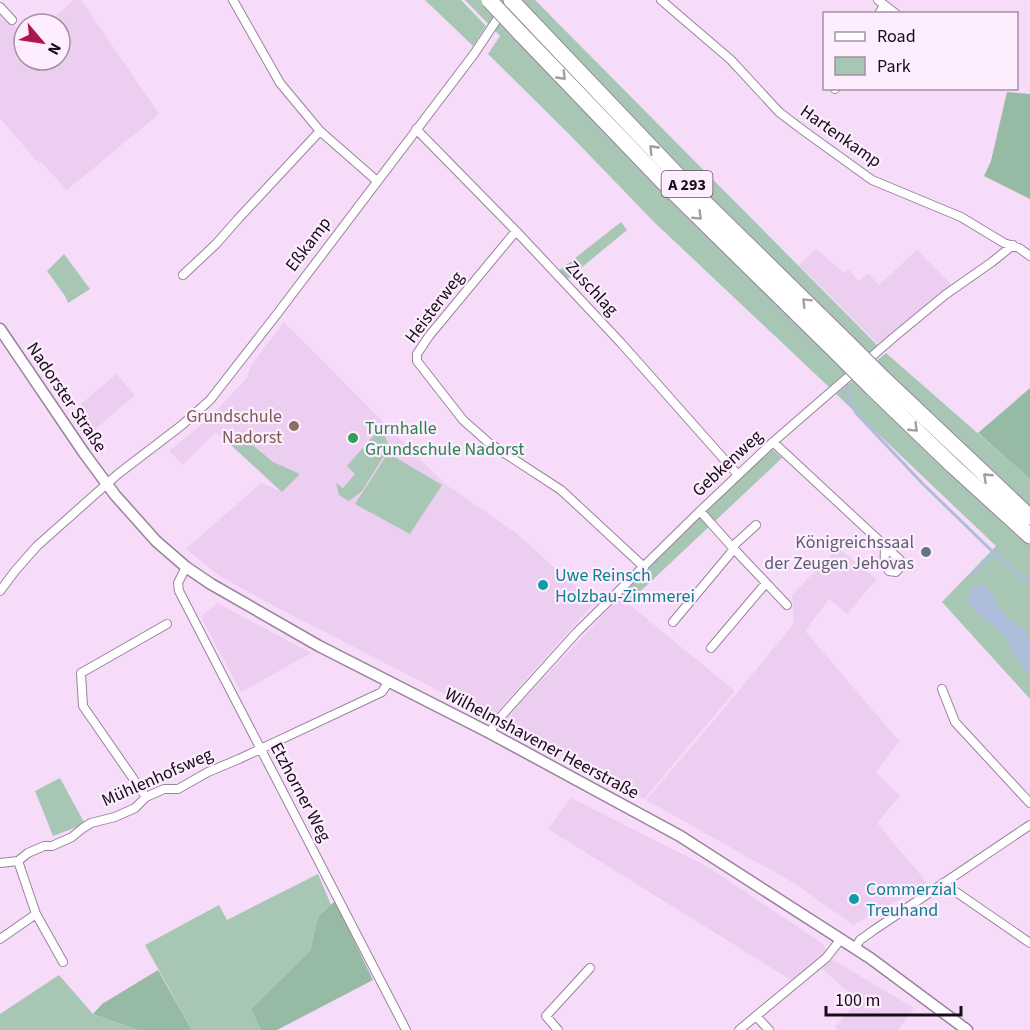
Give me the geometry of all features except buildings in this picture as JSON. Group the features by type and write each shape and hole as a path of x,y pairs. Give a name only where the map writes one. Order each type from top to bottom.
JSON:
{"highway":[{"name":"A 293","path":"489,0 665,184 842,348"},
{"name":"A 293","path":"510,0 877,383 952,465 1030,536"},
{"name":"A 293","path":"877,383 1030,517"}],"street":[{"path":"245,0 235,3 279,83 320,131 377,181"},
{"name":"Eßkamp","path":"0,591 30,552 107,484 210,400 479,46 510,0"},
{"name":"Hartenkamp","path":"661,0 731,60 779,112 872,180 961,217 1030,256"},
{"path":"0,7 12,20"},
{"name":"Zuschlag","path":"416,129 629,351 738,475"},
{"path":"183,275 216,244 320,131"},
{"name":"Heisterweg","path":"516,231 429,336 417,354 417,361 463,420 489,443 561,490 644,567"},
{"name":"Gebkenweg","path":"490,733 495,723 577,632 773,442 938,301 1013,245"},
{"name":"Nadorster Straße","path":"0,329 107,484"},
{"path":"773,442 885,546"},
{"name":"Wilhelmshavener Heerstraße","path":"107,484 156,541 210,584 319,646 490,733 680,836 855,948 967,1030"},
{"path":"700,511 787,605"},
{"path":"673,622 733,548 756,525"},
{"name":"Etzhorner Weg","path":"186,567 180,577 179,591 406,1030"},
{"path":"711,648 766,583"},
{"path":"146,797 83,706 81,673 167,624"},
{"name":"Mühlenhofsweg","path":"0,863 18,861 28,853 72,837 91,824 135,808 146,797 164,789 178,789 208,772 382,692 389,681"},
{"path":"942,689 955,722 1030,803"},
{"path":"855,948 860,940 1030,825"},
{"path":"18,861 36,914 63,962"},
{"path":"943,883 1030,943"},
{"path":"0,939 36,914"},
{"path":"740,1030 826,958 841,939"},
{"path":"558,1030 546,1017 590,968"},
{"path":"756,1016 769,1030"}],"shaded area":[{"path":"74,0 81,0 159,114 67,190 41,162 39,164 0,118 0,7 12,22 12,72 72,72 72,12 60,12"},
{"path":"816,249 844,273 849,270 859,281 868,273 879,285 917,250 955,288 880,346 799,265"},
{"path":"284,322 445,484 516,533 594,603 494,715 484,714 272,605 220,576 186,549 261,483 280,491 216,432 183,465 169,451 207,420 247,378 251,366"},
{"path":"116,374 135,395 91,433 74,410"},
{"path":"838,548 877,579 847,614 829,599 805,631 899,741 876,772 900,796 877,823 928,884 853,925 794,883 646,800 794,623 792,595"},
{"path":"620,597 735,691 644,799 506,725 507,717"},
{"path":"217,603 311,653 241,692 201,617"},
{"path":"571,798 708,867 822,943 833,960 914,1008 898,1030 839,1030 835,1027 858,1001 816,963 791,980 548,829"}],"green space":[{"path":"425,0 461,0 486,26 473,46"},
{"path":"465,0 535,0 879,347 829,387 654,222 488,54 500,36"},
{"path":"1007,92 1030,94 1030,199 984,176 991,161"},
{"path":"621,222 627,230 564,282 556,273"},
{"path":"64,254 90,289 68,303 47,271"},
{"path":"886,353 1030,479 1030,699 942,602 996,546 836,394"},
{"path":"1030,388 1030,479 978,433"},
{"path":"382,426 389,448 362,491 349,501 339,495 336,483 343,488 355,474 347,466"},
{"path":"238,433 273,462 300,474 282,492 229,443"},
{"path":"772,449 782,458 628,603 620,597 703,513"},
{"path":"388,453 442,485 410,534 355,504"},
{"path":"60,778 85,824 53,836 35,791"},
{"path":"318,874 331,905 318,917 310,951 251,1009 261,1030 192,1030 145,945 219,905 227,920"},
{"path":"335,901 373,980 277,1030 261,1030 251,1009 310,951 318,917"},
{"path":"158,970 192,1030 138,1030 93,1014 102,1004"},
{"path":"59,975 93,1014 138,1030 0,1030 0,1014"}],"water":[{"path":"973,585 985,585 996,598 996,605 1030,636 1030,676 1004,635 977,613 968,600"}],"waterway":[{"path":"847,385 849,399 856,413 922,483 994,553 1030,584"},
{"path":"972,576 994,553"}],"place":[{"name":"Grundschule Nadorst","path":"294,426"},
{"name":"Turnhalle Grundschule Nadorst","path":"353,438"},
{"name":"Königreichssaal der Zeugen Jehovas","path":"926,552"},
{"name":"Uwe Reinsch Holzbau-Zimmerei","path":"543,585"},
{"name":"Commerzial Treuhand","path":"854,899"}]}
